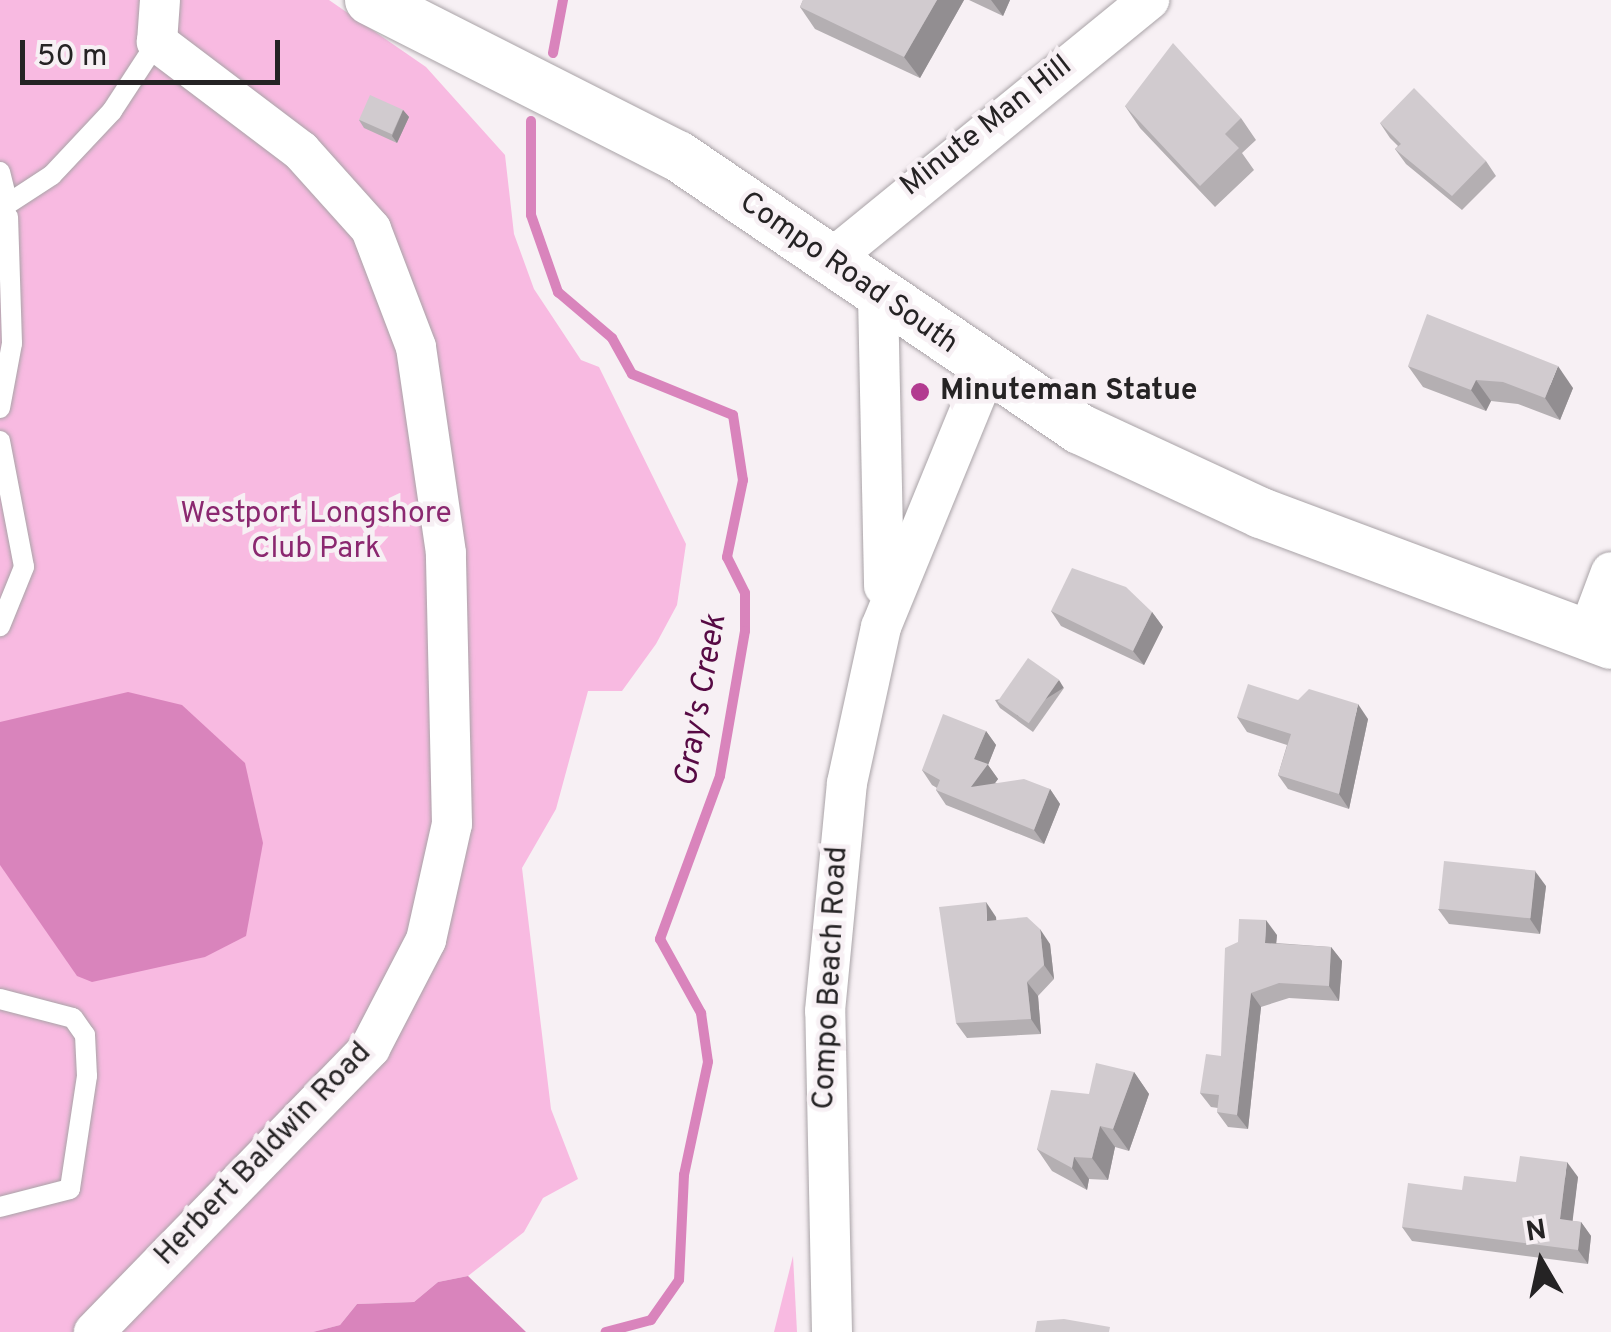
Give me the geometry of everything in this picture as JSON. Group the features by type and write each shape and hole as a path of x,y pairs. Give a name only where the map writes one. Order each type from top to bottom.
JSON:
{"street":[{"path":"156,42 160,0"},
{"name":"Compo Road South","path":"370,0 621,123 830,260 986,371 1210,492 1599,640"},
{"name":"Minute Man Hill","path":"830,260 1149,0"},
{"name":"Herbert Baldwin Road","path":"94,1332 370,1048 426,940 452,824 448,572 416,348 371,230 301,151 156,42"},
{"name":"Compo Beach Road","path":"878,296 888,484 881,627"},
{"name":"Compo Beach Road","path":"832,1332 829,934 846,783 881,627 986,371"},
{"path":"1599,640 1611,572"}],"lane":[{"path":"0,408 12,343 3,198 52,174 112,111 156,42"},
{"path":"0,441 24,567 0,626"},
{"path":"0,998 73,1018 85,1035 87,1076 70,1189 0,1207"}],"green space":[{"name":"Westport Longshore Club Park","path":"0,0 329,0 426,67 505,155 514,234 534,289 581,360 599,367 686,544 677,605 656,644 622,691 588,691 556,809 522,868 551,1109 578,1179 543,1198 524,1232 468,1276 438,1282 414,1302 357,1304 340,1325 313,1332 0,1332"},
{"path":"793,1256 797,1332 774,1332"}],"shaded area":[{"path":"128,692 182,705 245,763 263,843 246,936 205,957 92,982 77,976 0,865 0,722"},
{"path":"468,1276 526,1332 313,1332 340,1325 357,1304 414,1302 438,1282"}],"building":[{"path":"803,0 937,0 904,57 800,7"},
{"path":"1173,43 1241,118 1225,134 1239,148 1200,186 1125,106"},
{"path":"1414,88 1486,161 1452,196 1395,149 1401,144 1380,123"},
{"path":"370,95 403,110 392,134 359,120"},
{"path":"1427,314 1558,366 1545,398 1503,382 1476,380 1471,390 1408,366"},
{"path":"1072,568 1126,587 1152,612 1133,651 1051,611"},
{"path":"1028,658 1059,680 1029,723 998,701"},
{"path":"1248,684 1298,700 1309,689 1358,704 1339,794 1278,775 1291,734 1237,717"},
{"path":"943,714 986,731 974,759 988,764 971,787 1024,779 1050,789 1034,830 936,790 940,780 922,770"},
{"path":"1444,861 1535,871 1530,918 1439,909"},
{"path":"986,902 987,921 1027,917 1040,929 1044,965 1027,982 1031,1019 956,1023 939,907"},
{"path":"1239,919 1266,920 1265,943 1331,947 1329,986 1279,983 1251,993 1237,1115 1217,1112 1219,1095 1200,1093 1206,1054 1221,1056 1225,948 1238,942"},
{"path":"1096,1063 1134,1072 1113,1129 1100,1126 1092,1158 1074,1157 1072,1168 1037,1149 1051,1090 1089,1094"},
{"path":"1520,1156 1567,1162 1560,1219 1581,1222 1578,1250 1402,1227 1408,1183 1462,1190 1464,1176 1516,1182"},
{"path":"1064,1319 1110,1327 1109,1332 1035,1332 1037,1321"}],"waterway":[{"name":"Gray's Creek","path":"553,53 563,0"},
{"name":"Gray's Creek","path":"531,121 531,215 558,292 612,338 632,374 733,415 743,480 727,557 745,593 745,631 720,776 660,939 701,1013 708,1062 684,1175 679,1280 651,1320 606,1332"}],"place":[{"name":"Minuteman Statue","path":"920,392"}]}
